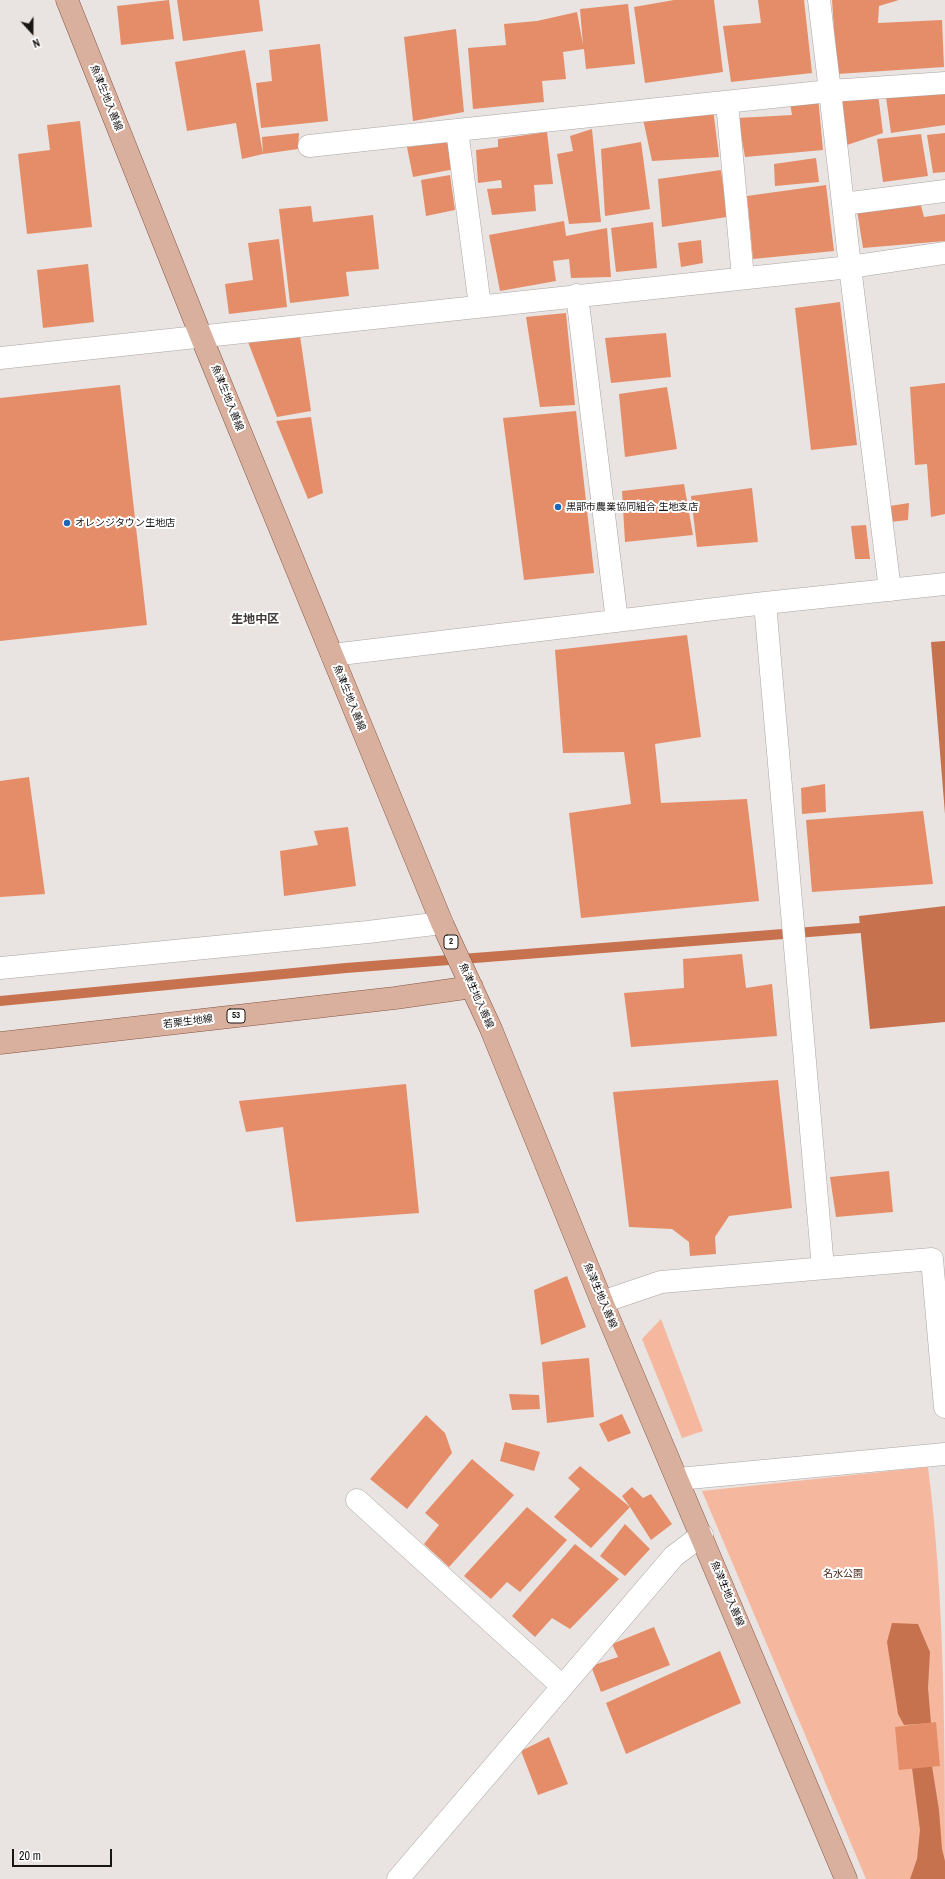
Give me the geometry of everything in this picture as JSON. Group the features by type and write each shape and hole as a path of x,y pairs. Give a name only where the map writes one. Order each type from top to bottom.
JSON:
{"main road":[{"name":"魚津生地入善線","path":"67,0 201,336 442,923 472,987 602,1302 702,1535 846,1879"},
{"name":"若栗生地線","path":"0,1043 395,998 472,987"}],"street":[{"path":"819,0 890,590"},
{"path":"309,146 830,91 945,83"},
{"path":"727,102 743,278"},
{"path":"457,130 480,306"},
{"path":"843,204 945,191"},
{"path":"0,358 743,278 945,254"},
{"path":"577,295 617,621"},
{"path":"332,655 765,603 945,584"},
{"path":"765,603 823,1268"},
{"path":"0,968 368,932 442,923"},
{"path":"602,1302 661,1282 932,1259 945,1407"},
{"path":"678,1479 945,1454"},
{"path":"357,1500 562,1686"},
{"path":"398,1879 674,1556 702,1535"}],"green space":[{"path":"661,1319 703,1431 682,1438 642,1339"},
{"name":"名水公園","path":"928,1467 934,1517 941,1620 945,1776 945,1879 866,1879 702,1491"}],"shaded area":[{"path":"945,641 945,814 931,642"},
{"path":"945,906 945,1022 870,1029 859,916"},
{"path":"892,1623 918,1624 930,1652 928,1688 931,1723 904,1725 898,1714 887,1642"},
{"path":"932,1766 939,1810 942,1849 945,1861 945,1879 910,1879 917,1859 920,1830 912,1768"}],"building":[{"path":"169,0 174,39 121,45 117,6"},
{"path":"177,0 259,0 263,31 183,41"},
{"path":"674,0 714,0 723,72 645,83 634,7"},
{"path":"758,0 804,0 812,73 731,82 723,26 761,23"},
{"path":"832,0 899,0 879,6 878,23 942,20 944,67 837,74"},
{"path":"628,4 635,64 586,69 584,49 563,52 566,79 542,81 544,102 473,109 468,48 506,45 504,24 537,21 577,12 583,45 580,9"},
{"path":"456,29 464,112 413,121 404,37"},
{"path":"320,44 328,121 261,128 256,83 272,81 269,50"},
{"path":"245,50 263,154 242,159 236,123 187,131 175,62"},
{"path":"945,88 945,125 891,133 886,97"},
{"path":"878,94 883,133 844,146 835,102"},
{"path":"818,97 823,150 745,157 738,118 792,115 790,103"},
{"path":"713,109 719,157 652,161 643,119"},
{"path":"80,121 92,227 27,234 18,154 50,150 47,125"},
{"path":"592,129 601,222 569,224 557,154 573,151 570,136"},
{"path":"547,132 553,184 534,185 536,211 492,215 487,189 502,188 501,180 478,183 476,150 498,147 498,139"},
{"path":"299,133 298,149 263,154 262,137"},
{"path":"945,133 945,172 933,173 927,135"},
{"path":"921,134 928,176 883,182 877,139"},
{"path":"450,142 455,169 413,177 407,147"},
{"path":"641,142 650,209 605,216 601,149"},
{"path":"816,158 819,182 775,186 774,164"},
{"path":"721,170 727,217 662,227 658,179"},
{"path":"450,175 455,210 426,216 421,180"},
{"path":"826,185 834,251 753,259 747,196"},
{"path":"920,202 924,217 945,214 945,241 863,248 857,210"},
{"path":"311,206 313,222 373,215 379,269 346,272 349,296 290,303 279,209"},
{"path":"564,221 566,236 607,228 611,277 571,278 569,259 553,261 556,281 500,291 489,235"},
{"path":"653,222 657,268 616,272 611,228"},
{"path":"279,239 287,307 229,314 225,284 253,280 248,243"},
{"path":"701,240 703,263 681,267 678,243"},
{"path":"88,264 94,322 43,328 37,270"},
{"path":"840,302 857,445 811,450 795,308"},
{"path":"566,313 575,405 540,407 526,317"},
{"path":"666,333 671,377 611,383 605,338"},
{"path":"300,336 311,411 277,417 248,342"},
{"path":"945,383 945,514 931,517 927,464 915,465 910,387"},
{"path":"120,385 147,625 0,641 0,398"},
{"path":"667,387 677,449 625,457 619,394"},
{"path":"576,411 594,573 524,580 503,418"},
{"path":"311,417 323,493 308,499 276,421"},
{"path":"684,484 693,535 625,542 622,491"},
{"path":"752,488 758,542 697,547 691,496"},
{"path":"909,503 908,520 890,522 890,506"},
{"path":"866,525 870,559 855,559 851,526"},
{"path":"687,635 701,737 655,744 661,803 747,799 759,901 581,918 569,813 631,804 624,752 563,753 555,650"},
{"path":"29,777 45,894 0,897 0,781"},
{"path":"825,784 826,812 802,814 801,788"},
{"path":"923,811 933,884 812,892 806,820"},
{"path":"348,827 356,886 284,896 280,851 318,845 314,831"},
{"path":"742,954 746,988 772,984 777,1036 631,1047 624,993 684,988 683,959"},
{"path":"778,1080 792,1208 729,1216 715,1237 716,1254 690,1256 689,1242 672,1229 629,1227 613,1092"},
{"path":"406,1084 419,1213 296,1222 283,1127 246,1132 239,1101"},
{"path":"889,1171 893,1212 836,1217 830,1177"},
{"path":"567,1276 586,1327 541,1345 534,1290"},
{"path":"589,1358 594,1417 547,1423 542,1362"},
{"path":"509,1394 539,1395 540,1409 512,1410"},
{"path":"622,1414 631,1433 608,1442 599,1424"},
{"path":"426,1415 445,1433 452,1453 407,1509 370,1479"},
{"path":"505,1442 540,1452 534,1471 500,1461"},
{"path":"472,1459 514,1495 449,1567 424,1544 439,1525 425,1513"},
{"path":"580,1466 630,1507 591,1548 554,1517 580,1489 568,1478"},
{"path":"632,1487 643,1498 651,1494 672,1524 651,1540 622,1496"},
{"path":"527,1507 567,1540 520,1592 507,1582 491,1599 464,1576"},
{"path":"625,1524 650,1549 625,1576 600,1556"},
{"path":"575,1544 619,1579 570,1629 552,1618 535,1637 512,1616"},
{"path":"654,1627 670,1665 601,1692 591,1666 618,1657 612,1644"},
{"path":"720,1651 741,1703 626,1754 606,1703"},
{"path":"936,1722 940,1766 899,1770 895,1727"},
{"path":"549,1737 568,1784 538,1795 521,1751"}],"waterway":[{"path":"0,1001 346,968 873,927"}],"place":[{"name":"黒部市農業協同組合 生地支店","path":"558,507"},
{"name":"オレンジタウン生地店","path":"67,523"}],"district":[{"name":"生地中区","path":"255,620"}]}
